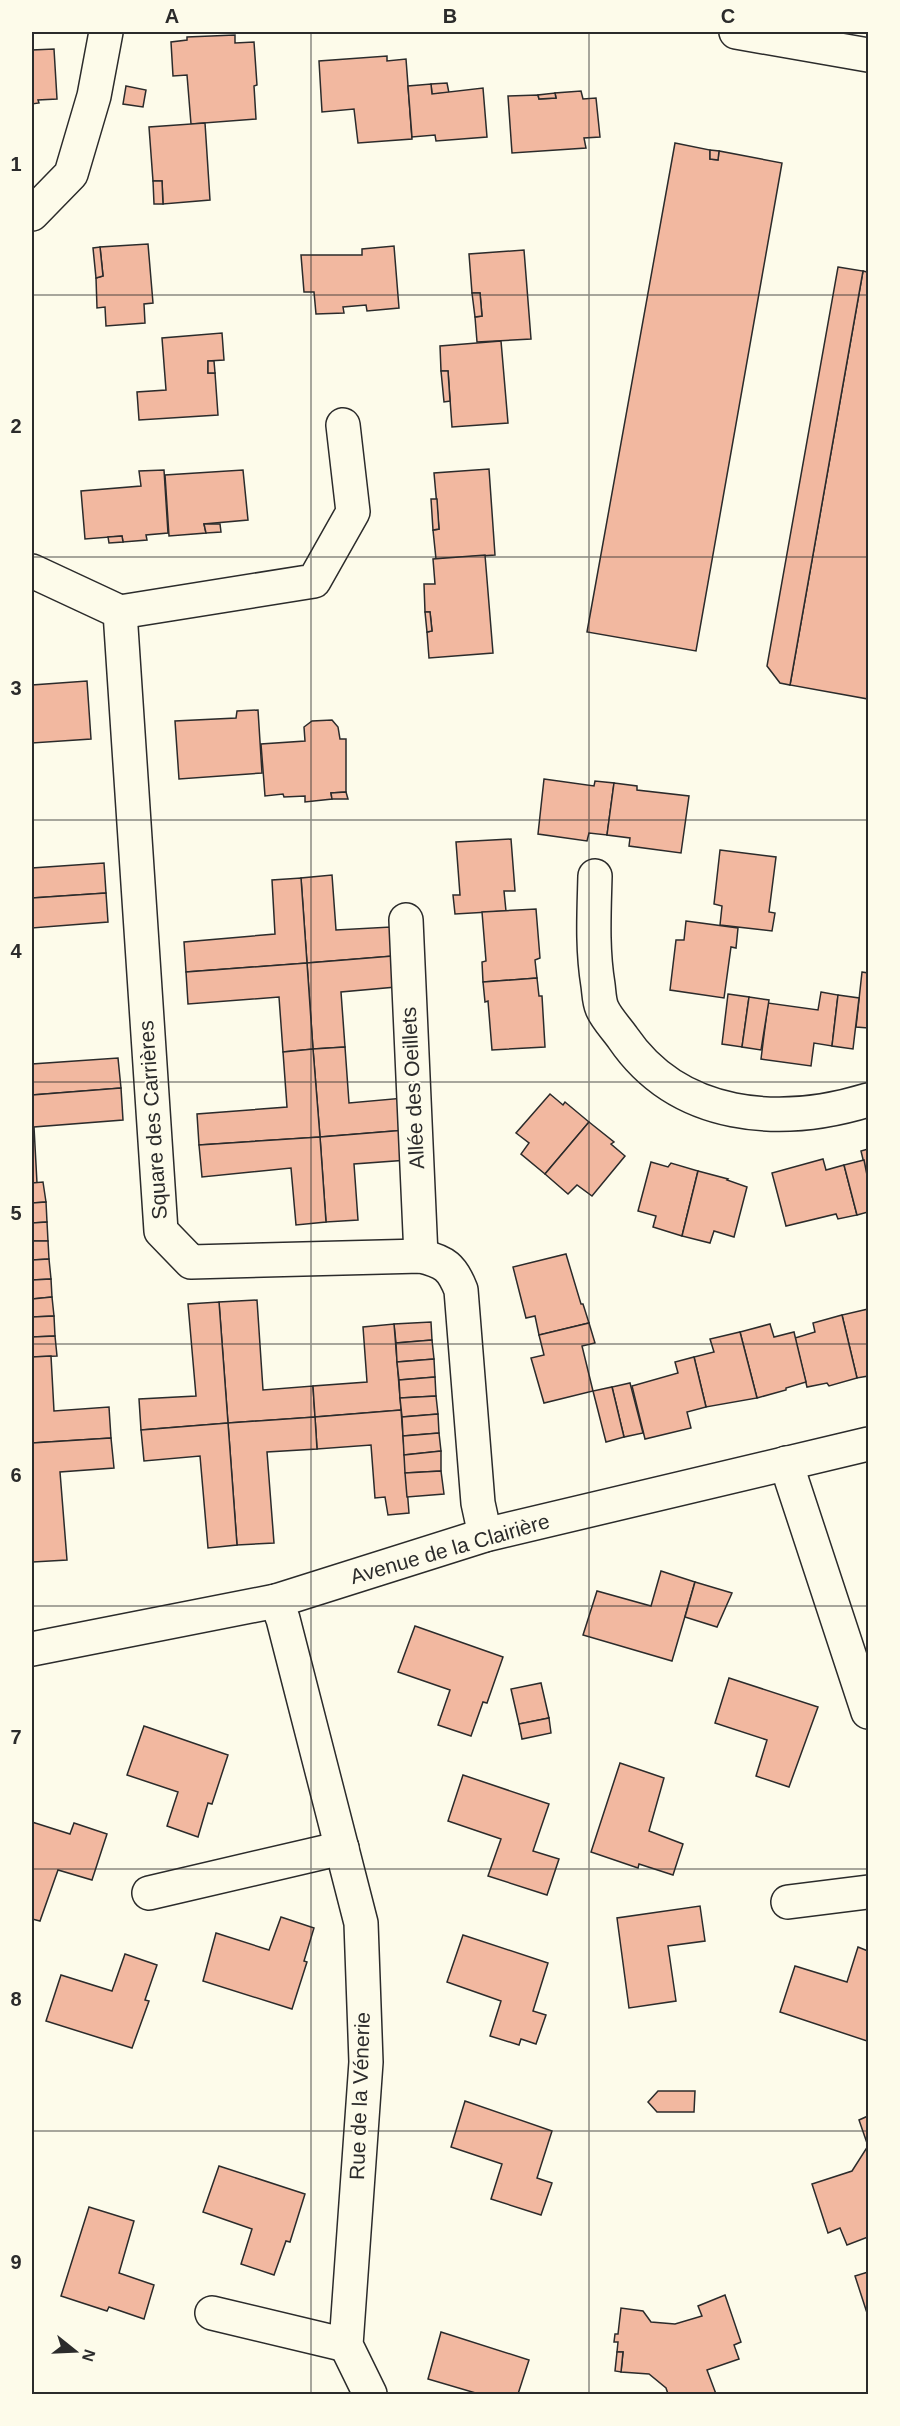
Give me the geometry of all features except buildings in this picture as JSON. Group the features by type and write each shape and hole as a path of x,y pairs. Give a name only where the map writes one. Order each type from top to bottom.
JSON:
{"street":[{"path":"32,214 70,174 94,96 106,32"},
{"path":"736,32 868,55"},
{"path":"32,572 120,612 314,581 352,512 343,426"},
{"name":"Square des Carrières","path":"120,612 161,1231 190,1262 421,1256 440,1260 454,1272 461,1290 478,1503 485,1535"},
{"path":"595,876 593,953 602,1007 635,1055 667,1082 675,1088 724,1109 776,1116 849,1106 868,1100"},
{"name":"Allée des Oeillets","path":"406,920 421,1256"},
{"name":"Avenue de la Clairière","path":"32,1649 276,1601 485,1535 868,1444"},
{"path":"786,1463 868,1712"},
{"name":"Rue de la Vénerie","path":"276,1601 284,1619 361,1923 366,2062 346,2345"},
{"path":"149,1893 342,1848"},
{"path":"788,1902 868,1892"},
{"path":"212,2313 346,2345 370,2394"}]}
